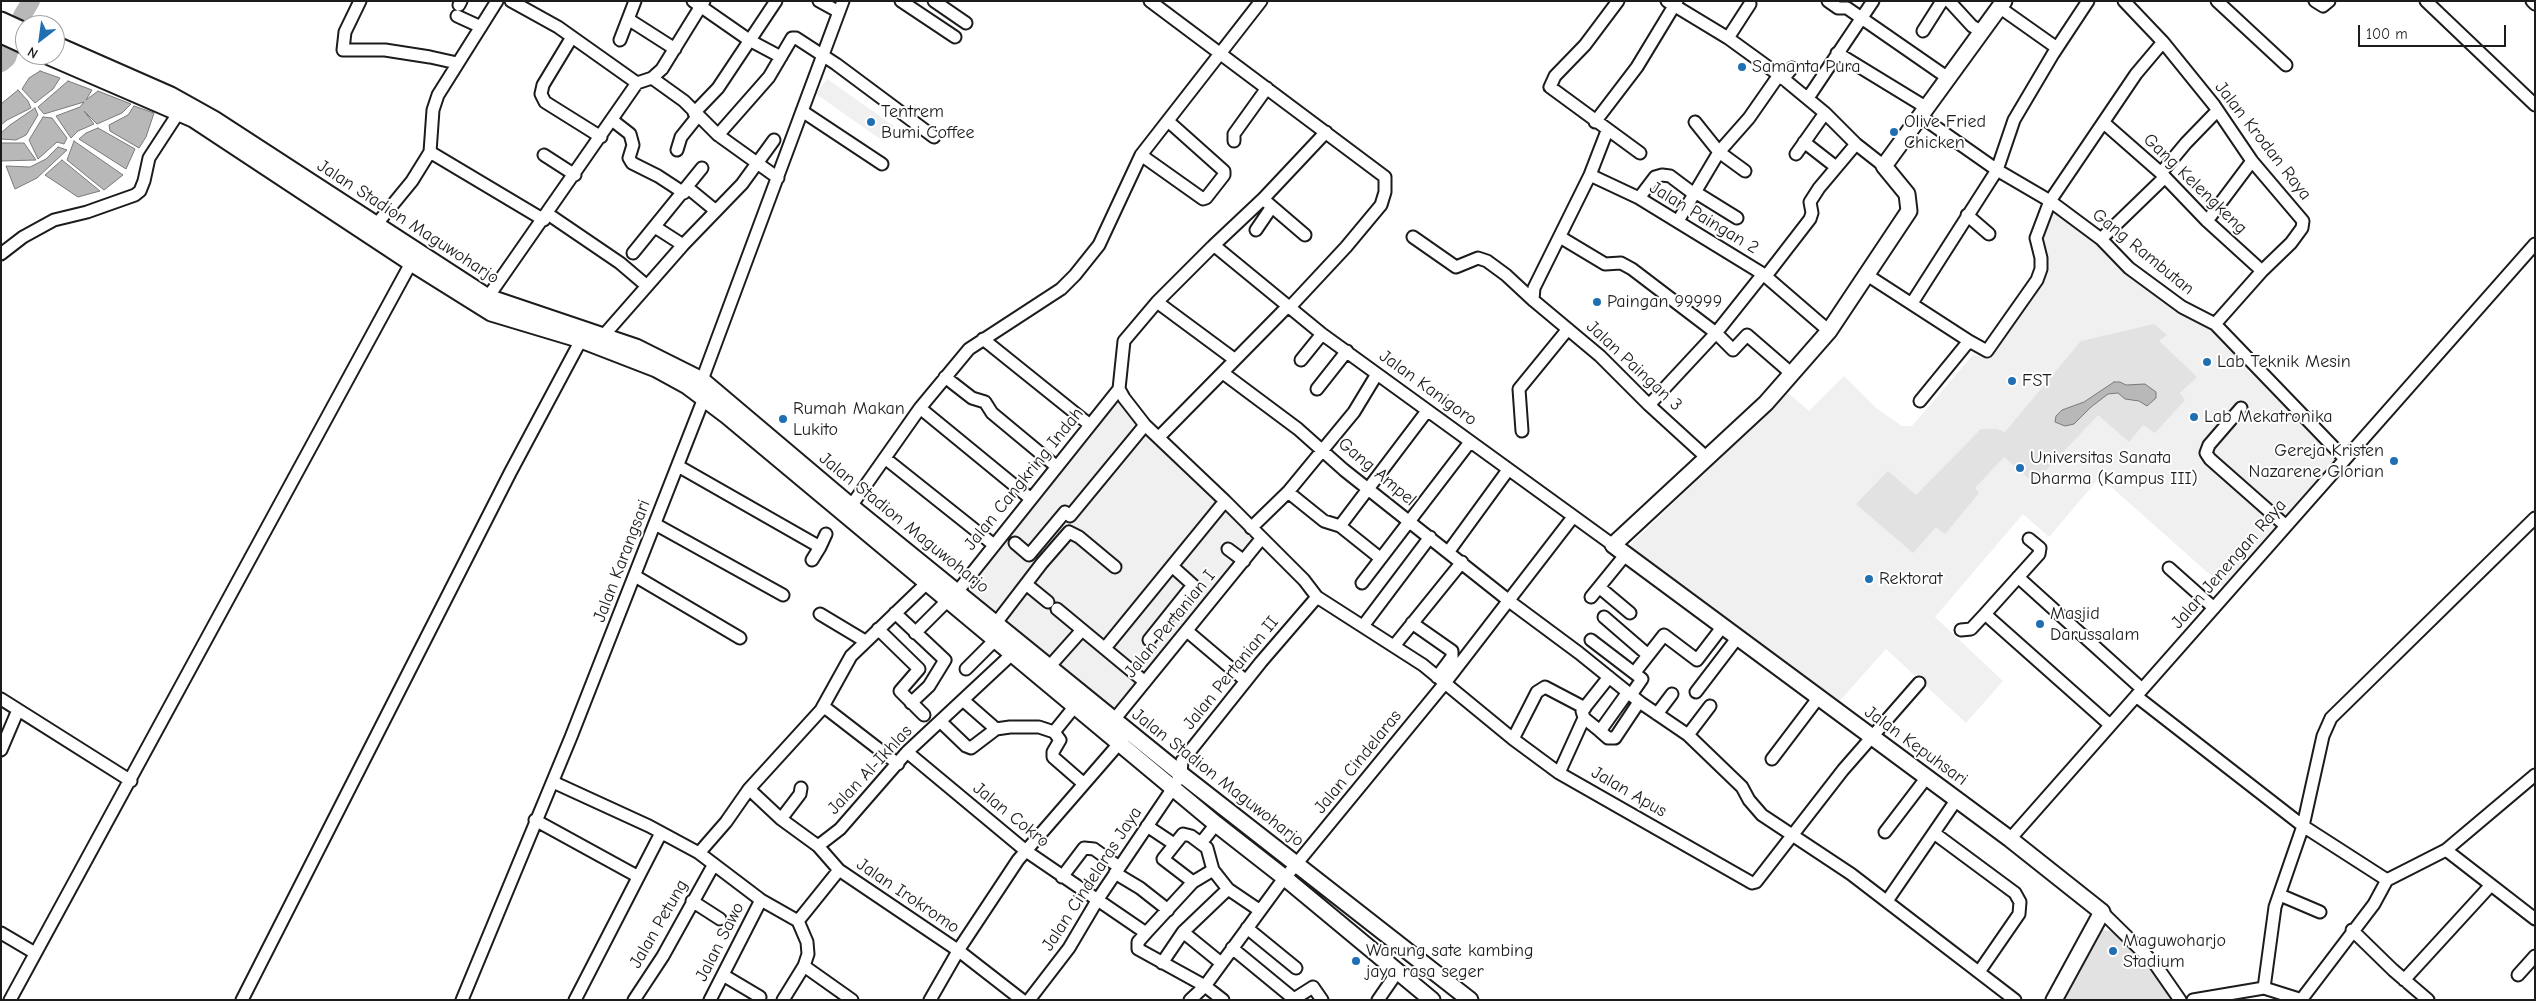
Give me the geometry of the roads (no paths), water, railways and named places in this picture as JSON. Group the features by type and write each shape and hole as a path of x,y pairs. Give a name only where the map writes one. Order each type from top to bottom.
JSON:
{"main road":[{"path":"1619,550 1706,458 1766,403 1829,331 1909,211 1907,194 1884,166 2002,4"},
{"path":"2,25 15,28"},
{"path":"2,25 15,37"},
{"name":"Jalan Stadion Maguwoharjo","path":"65,48 171,95 214,119 372,229 411,263 491,312 659,364 702,380 743,421 952,596 994,640 1075,706 1109,725"},
{"name":"Jalan Stadion Maguwoharjo","path":"65,64 179,112 488,297 604,335 659,364 704,398 743,421 851,506 931,579"},
{"name":"Jalan Kepuhsari","path":"1619,550 1957,799 2102,912"},
{"name":"Jalan Stadion Maguwoharjo","path":"952,596 996,623 1049,667 1124,738 1173,788 1432,1000"},
{"name":"Jalan Stadion Maguwoharjo","path":"1124,738 1181,774 1470,1000"},
{"path":"2054,1000 2102,912"}],"street":[{"path":"360,1 345,32 343,50 385,50 430,56 457,63"},
{"path":"372,229 412,181 430,152 433,110 438,95 497,1"},
{"path":"511,1 572,37 637,83"},
{"path":"620,40 635,1"},
{"path":"676,150 681,136 718,88 776,1"},
{"path":"702,380 841,7 819,1"},
{"path":"901,1 955,37"},
{"path":"934,1 966,23"},
{"path":"1150,1 1381,173 1385,180 1385,192 1381,205 1358,233 1289,306 1234,359 1223,373 1159,437"},
{"path":"851,506 886,459 920,408 969,349 1061,289 1099,245 1140,156 1261,1"},
{"path":"1618,1 1585,45 1555,76 1550,85 1595,122 1640,153"},
{"path":"1828,1 1838,8 1847,8 1948,78"},
{"path":"1808,98 1873,1"},
{"path":"1923,31 1942,1"},
{"path":"1949,1 1972,26 1982,32"},
{"path":"1912,303 1997,170 2014,120 2057,48 2088,1"},
{"name":"Jalan Krodan Raya","path":"2124,1 2163,42 2217,111 2252,161 2304,224 2291,243 2262,271 2215,324"},
{"path":"2217,1 2286,65"},
{"path":"2315,1 2323,6 2329,1"},
{"path":"2426,1 2535,105"},
{"path":"488,297 546,217 637,83 652,78 662,69 675,49 699,3 749,40 781,58"},
{"path":"1595,122 1637,66 1673,3 1728,38 1781,77 1808,98 1856,144 1884,166"},
{"path":"1728,38 1750,4"},
{"path":"2002,4 2057,48"},
{"path":"459,7 481,28"},
{"path":"628,19 675,49"},
{"path":"572,37 543,85 541,94 545,102 601,137"},
{"path":"718,135 769,77 792,38 796,38 934,137"},
{"path":"1867,274 1987,351 2037,280 2041,269 2041,258 2036,238 2050,201 2136,74 2163,42"},
{"name":"Gang Rambutan","path":"1837,54 1923,112 1997,170 2050,201 2101,240 2130,268 2182,307 2215,324 2345,459"},
{"path":"1678,221 1719,152 1750,118 1781,77 1792,68"},
{"path":"652,78 684,101 718,135 778,178"},
{"path":"1234,141 1234,134 1267,88"},
{"path":"802,111 882,164"},
{"path":"2101,240 2163,175 2186,142 2217,111"},
{"path":"1,254 22,237 54,220 87,212 135,195 144,181 149,158 179,112"},
{"path":"1796,154 1825,113"},
{"path":"612,120 630,134 633,145 629,158 632,163 686,190 716,211"},
{"path":"1140,156 1203,199 1206,198 1224,175 1224,171 1168,120"},
{"path":"1695,122 1719,152 1745,171"},
{"name":"Gang Kelengkeng","path":"2104,123 2163,175 2207,221 2262,271"},
{"path":"1535,302 1534,288 1590,176 1607,131"},
{"path":"1120,389 1124,341 1157,302 1265,197 1326,132"},
{"path":"604,335 683,245 742,184 774,140"},
{"path":"1804,142 1836,167"},
{"path":"1649,405 1716,333 1810,219 1811,199 1856,144"},
{"path":"430,152 546,217 620,263 647,286"},
{"path":"544,155 575,175"},
{"path":"2207,221 2252,161"},
{"path":"633,253 702,168"},
{"path":"1639,198 1655,177 1662,175 1670,176 1737,218"},
{"name":"Jalan Paingan 2","path":"1590,176 1639,198 1764,275 1829,331"},
{"path":"1265,197 1264,200 1271,208 1305,235"},
{"path":"1256,230 1271,208"},
{"path":"1967,216 1989,234"},
{"path":"655,227 683,245"},
{"name":"Jalan Paingan 3","path":"1413,236 1456,267 1478,258 1486,261 1506,275 1627,381 1649,405 1706,458"},
{"path":"1560,237 1604,264 1621,263 1632,270 1716,333 1733,350 1747,335 1792,374"},
{"name":"Jalan Jenengan Raya","path":"2010,839 2535,244"},
{"name":"Jalan Kanigoro","path":"1213,246 1322,334 1619,550"},
{"path":"10,1000 411,263"},
{"path":"1157,302 1234,359"},
{"path":"1522,431 1519,389 1568,329"},
{"path":"1300,360 1322,334"},
{"path":"242,1000 510,473 581,340"},
{"path":"983,340 1090,425"},
{"path":"1920,401 1969,341"},
{"path":"1317,389 1347,351"},
{"name":"Gang Ampel","path":"1223,373 1321,449 1368,489 1449,551 1508,600 1633,696 1688,735 1742,787 1749,800 1762,815 1887,901 2015,1000"},
{"path":"1251,528 1288,492 1321,449 1354,412 1377,374"},
{"path":"944,377 972,398 986,402 992,413 1057,467"},
{"name":"Jalan Apus","path":"1120,389 1145,425 1225,500 1262,540 1304,580 1317,597 1394,646 1441,680 1513,739 1559,773 1752,883 1756,882 1792,835"},
{"name":"Jalan Cangkring Indah","path":"915,633 952,596 1120,389"},
{"name":"Jalan Karangsari","path":"462,1000 535,820 571,738 704,398"},
{"path":"920,408 1031,499"},
{"path":"2241,408 2209,445 2206,453 2210,459 2286,526"},
{"path":"1340,526 1427,411"},
{"path":"1029,555 1065,512 1070,516 1145,425"},
{"path":"1362,583 1470,442"},
{"path":"886,459 994,545"},
{"path":"678,466 820,547"},
{"path":"1449,551 1508,470"},
{"path":"1288,492 1324,521 1340,526 1380,558"},
{"path":"1105,648 1173,567 1225,500"},
{"path":"1441,680 1508,600 1573,517"},
{"path":"2264,988 2275,907 2303,826 2322,736 2331,718 2535,518"},
{"path":"655,524 784,595"},
{"path":"996,623 1042,563 1069,532 1079,537 1115,567"},
{"path":"812,560 826,534"},
{"path":"1363,626 1430,537"},
{"path":"1961,630 1971,629 2040,552 2040,548 2029,539"},
{"name":"Jalan Pertanian I","path":"1109,725 1262,540"},
{"path":"1016,543 1029,555 1042,563"},
{"path":"1228,549 1244,561"},
{"path":"1591,597 1619,550"},
{"path":"1394,646 1462,562"},
{"path":"1149,640 1193,585 1173,567"},
{"path":"2169,568 2214,608"},
{"path":"635,576 740,638"},
{"path":"2018,577 2139,692 2303,826 2388,880"},
{"path":"699,853 726,822 749,789 792,744 824,706 851,656 931,579"},
{"path":"1026,584 1145,682"},
{"path":"1599,586 1630,612"},
{"name":"Jalan Pertanian II","path":"1181,774 1182,762 1246,681 1317,597"},
{"path":"895,613 944,660 929,686 911,703"},
{"path":"820,614 865,641"},
{"path":"1985,614 2110,725"},
{"path":"1604,617 1648,655"},
{"path":"1412,623 1452,651 1452,657 1441,680"},
{"path":"1635,672 1664,635 1697,660 1723,626"},
{"path":"878,629 918,669 900,691 924,715"},
{"path":"1049,667 1082,630"},
{"path":"1187,631 1246,681"},
{"path":"1696,692 1738,637"},
{"path":"966,669 994,640"},
{"path":"1513,739 1537,692 1545,687 1584,713 1608,738 1615,738 1642,679 1591,640"},
{"name":"Jalan Al-Ikhlas","path":"818,846 840,829 907,752 964,701 1012,654"},
{"path":"1559,773 1584,713 1609,677"},
{"name":"Jalan Cindelaras","path":"1190,1000 1205,986 1259,910 1441,680"},
{"path":"1792,835 1843,770 1874,738 1919,683"},
{"path":"1657,714 1672,694"},
{"path":"1600,731 1633,696"},
{"path":"1772,759 1819,697"},
{"path":"1,699 131,780"},
{"path":"964,701 996,729"},
{"path":"824,706 898,764"},
{"path":"1054,732 1075,706"},
{"path":"1688,735 1710,706"},
{"path":"1,750 18,710"},
{"path":"941,722 970,748 996,729 1039,727 1054,732 1060,740 1053,752 1053,757 1084,784"},
{"name":"Jalan Irokromo","path":"818,846 838,870 959,951 1026,851 1124,738"},
{"name":"Jalan Cokro","path":"907,752 1026,851 1146,933"},
{"name":"Jalan Cindelaras Jaya","path":"1029,1000 1069,948 1098,899 1181,774"},
{"path":"2193,1000 2264,988 2301,1000 2352,930 2374,904 2388,880 2446,850 2535,775"},
{"path":"1886,832 1927,777"},
{"path":"553,782 699,853 761,900 798,921 807,942 808,954 804,966 783,1000"},
{"path":"781,820 800,794 801,788"},
{"path":"749,789 781,820 818,846"},
{"path":"1887,901 1957,799"},
{"path":"535,820 637,876"},
{"path":"1201,843 1216,824"},
{"path":"1147,826 1174,844"},
{"path":"575,1000 637,876 661,833"},
{"path":"1934,833 2015,894 2020,902 2019,914 1979,972"},
{"path":"1193,882 1164,860 1164,856 1183,834 1191,836 1201,843 1210,853 1213,870 1228,889 1259,910"},
{"path":"1062,877 1084,848 1094,849 1117,870 1168,910"},
{"path":"2446,850 2535,919"},
{"name":"Jalan Petung","path":"634,1000 663,956 714,864"},
{"path":"798,921 838,870"},
{"path":"1213,870 1193,882 1138,942 1138,949 1205,986 1223,1000"},
{"path":"2404,980 2491,884"},
{"path":"1162,963 1183,932 1228,889"},
{"path":"2280,895 2320,912"},
{"name":"Jalan Sawo","path":"710,1000 761,900"},
{"path":"692,901 720,919"},
{"path":"2102,912 2155,964 2180,1000"},
{"path":"1247,928 1296,968"},
{"path":"2352,930 2404,980 2428,1000"},
{"path":"1183,932 1221,963"},
{"path":"1,933 34,953"},
{"path":"1232,948 1294,999 1313,987 1322,1000"},
{"path":"930,1000 959,951 1022,1000"},
{"path":"2518,975 2535,956"},
{"path":"804,966 852,1000"},
{"path":"1378,1000 1398,971"},
{"path":"723,975 760,997"},
{"path":"2408,1000 2416,990"}],"waterway":[{"path":"1,63 7,58 22,16 31,1"}],"place":[{"name":"Samanta Pura","path":"1742,67"},
{"name":"Tentrem Bumi Coffee","path":"871,122"},
{"name":"Olive Fried Chicken","path":"1894,132"},
{"name":"Paingan 99999","path":"1597,302"},
{"name":"Lab Teknik Mesin","path":"2207,362"},
{"name":"FST","path":"2012,381"},
{"name":"Lab Mekatronika","path":"2194,417"},
{"name":"Rumah Makan Lukito","path":"783,419"},
{"name":"Gereja Kristen Nazarene Glorian","path":"2394,461"},
{"name":"Universitas Sanata Dharma (Kampus III)","path":"2020,468"},
{"name":"Rektorat","path":"1869,579"},
{"name":"Masjid Darussalam","path":"2040,624"},
{"name":"Maguwoharjo Stadium","path":"2113,951"},
{"name":"Warung sate kambing jaya rasa seger","path":"1356,961"}]}
